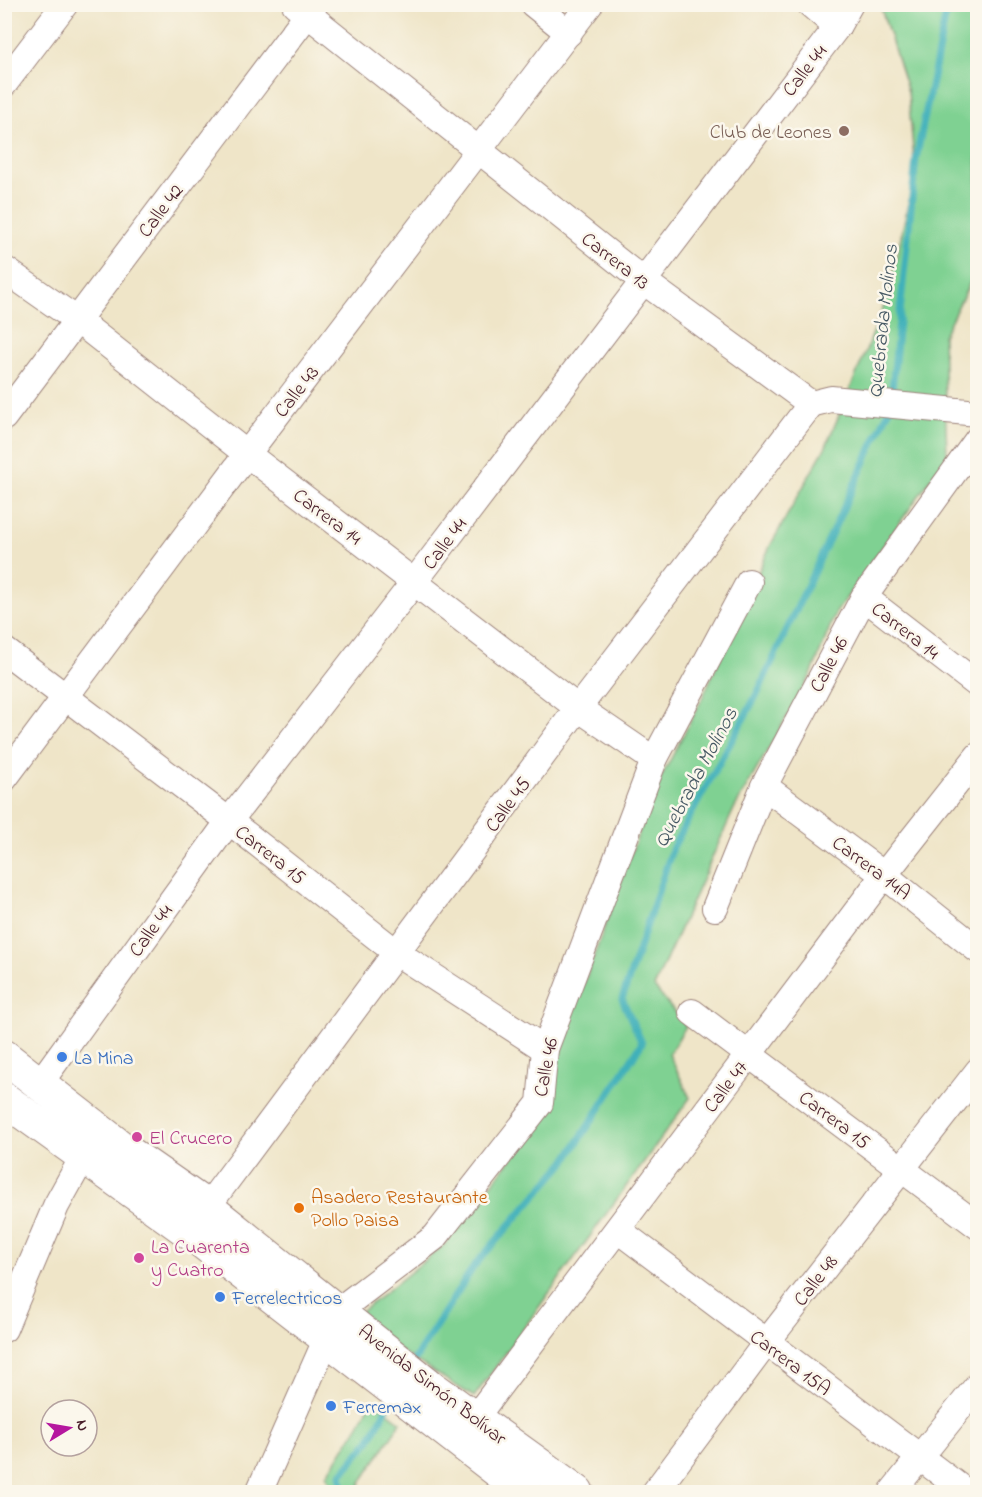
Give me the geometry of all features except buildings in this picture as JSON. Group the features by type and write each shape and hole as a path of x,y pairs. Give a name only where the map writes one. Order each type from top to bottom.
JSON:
{"main road":[{"name":"Avenida Simón Bolívar","path":"4,1056 122,1148 207,1207 333,1324 428,1401 525,1492"},
{"path":"4,1064 40,1083"},
{"name":"Avenida Simón Bolívar","path":"4,1099 193,1235 333,1324"},
{"name":"Avenida Simón Bolívar","path":"428,1401 475,1418 577,1492"}],"street":[{"path":"4,84 64,4"},
{"path":"533,4 569,33"},
{"name":"Calle 43","path":"4,779 247,454 480,153 590,4"},
{"path":"810,4 837,27"},
{"name":"Calle 44","path":"40,1083 229,820 415,582 642,280 837,27 850,4"},
{"name":"Carrera 13","path":"306,8 480,153 642,280 811,404"},
{"name":"Calle 42","path":"4,417 306,8"},
{"name":"Carrera 14","path":"4,269 77,320 247,454 578,708 654,760"},
{"path":"811,404 831,399 978,413"},
{"name":"Calle 45","path":"207,1207 578,708 811,404"},
{"name":"Calle 46","path":"715,908 764,786 864,597 978,439"},
{"name":"Calle 46","path":"261,1486 333,1324 435,1237 540,1103 544,1049 654,760 749,582"},
{"name":"Carrera 14","path":"864,597 978,684"},
{"name":"Carrera 15","path":"4,650 229,820 397,953 544,1049"},
{"name":"Calle 47","path":"475,1418 884,875 978,756"},
{"name":"Carrera 14A","path":"764,786 884,875 978,950"},
{"name":"Carrera 15","path":"692,1012 978,1226"},
{"name":"Calle 48","path":"656,1492 766,1343 978,1071"},
{"path":"4,1329 56,1206 83,1157"},
{"name":"Carrera 15A","path":"618,1230 966,1492"},
{"path":"892,1492 978,1385"}],"green space":[{"path":"880,5 977,5 977,269 943,336 947,456 835,614 812,673 734,809 654,987 686,1026 669,1054 690,1098 474,1397 351,1320 444,1245 552,1107 558,1055 654,791 700,703 770,546 826,446 866,351 888,295 915,173 908,92"},
{"path":"372,1400 401,1422 360,1484 362,1492 334,1492 327,1475"}],"waterway":[{"name":"Quebrada Molinos","path":"891,399 916,159 948,4"},
{"name":"Quebrada Molinos","path":"413,1362 474,1266 565,1162 642,1043 622,999 673,847 756,696 889,410"},
{"name":"Quebrada Molinos","path":"344,1492 341,1475 369,1441 391,1400"}],"place":[{"name":"Club de Leones","path":"844,131"},
{"name":"La Mina","path":"62,1057"},
{"name":"El Crucero","path":"137,1137"},
{"name":"Asadero Restaurante Pollo Paisa","path":"299,1208"},
{"name":"La Cuarenta y Cuatro","path":"139,1258"},
{"name":"Ferrelectricos","path":"220,1297"},
{"name":"Ferremax","path":"331,1406"}]}
